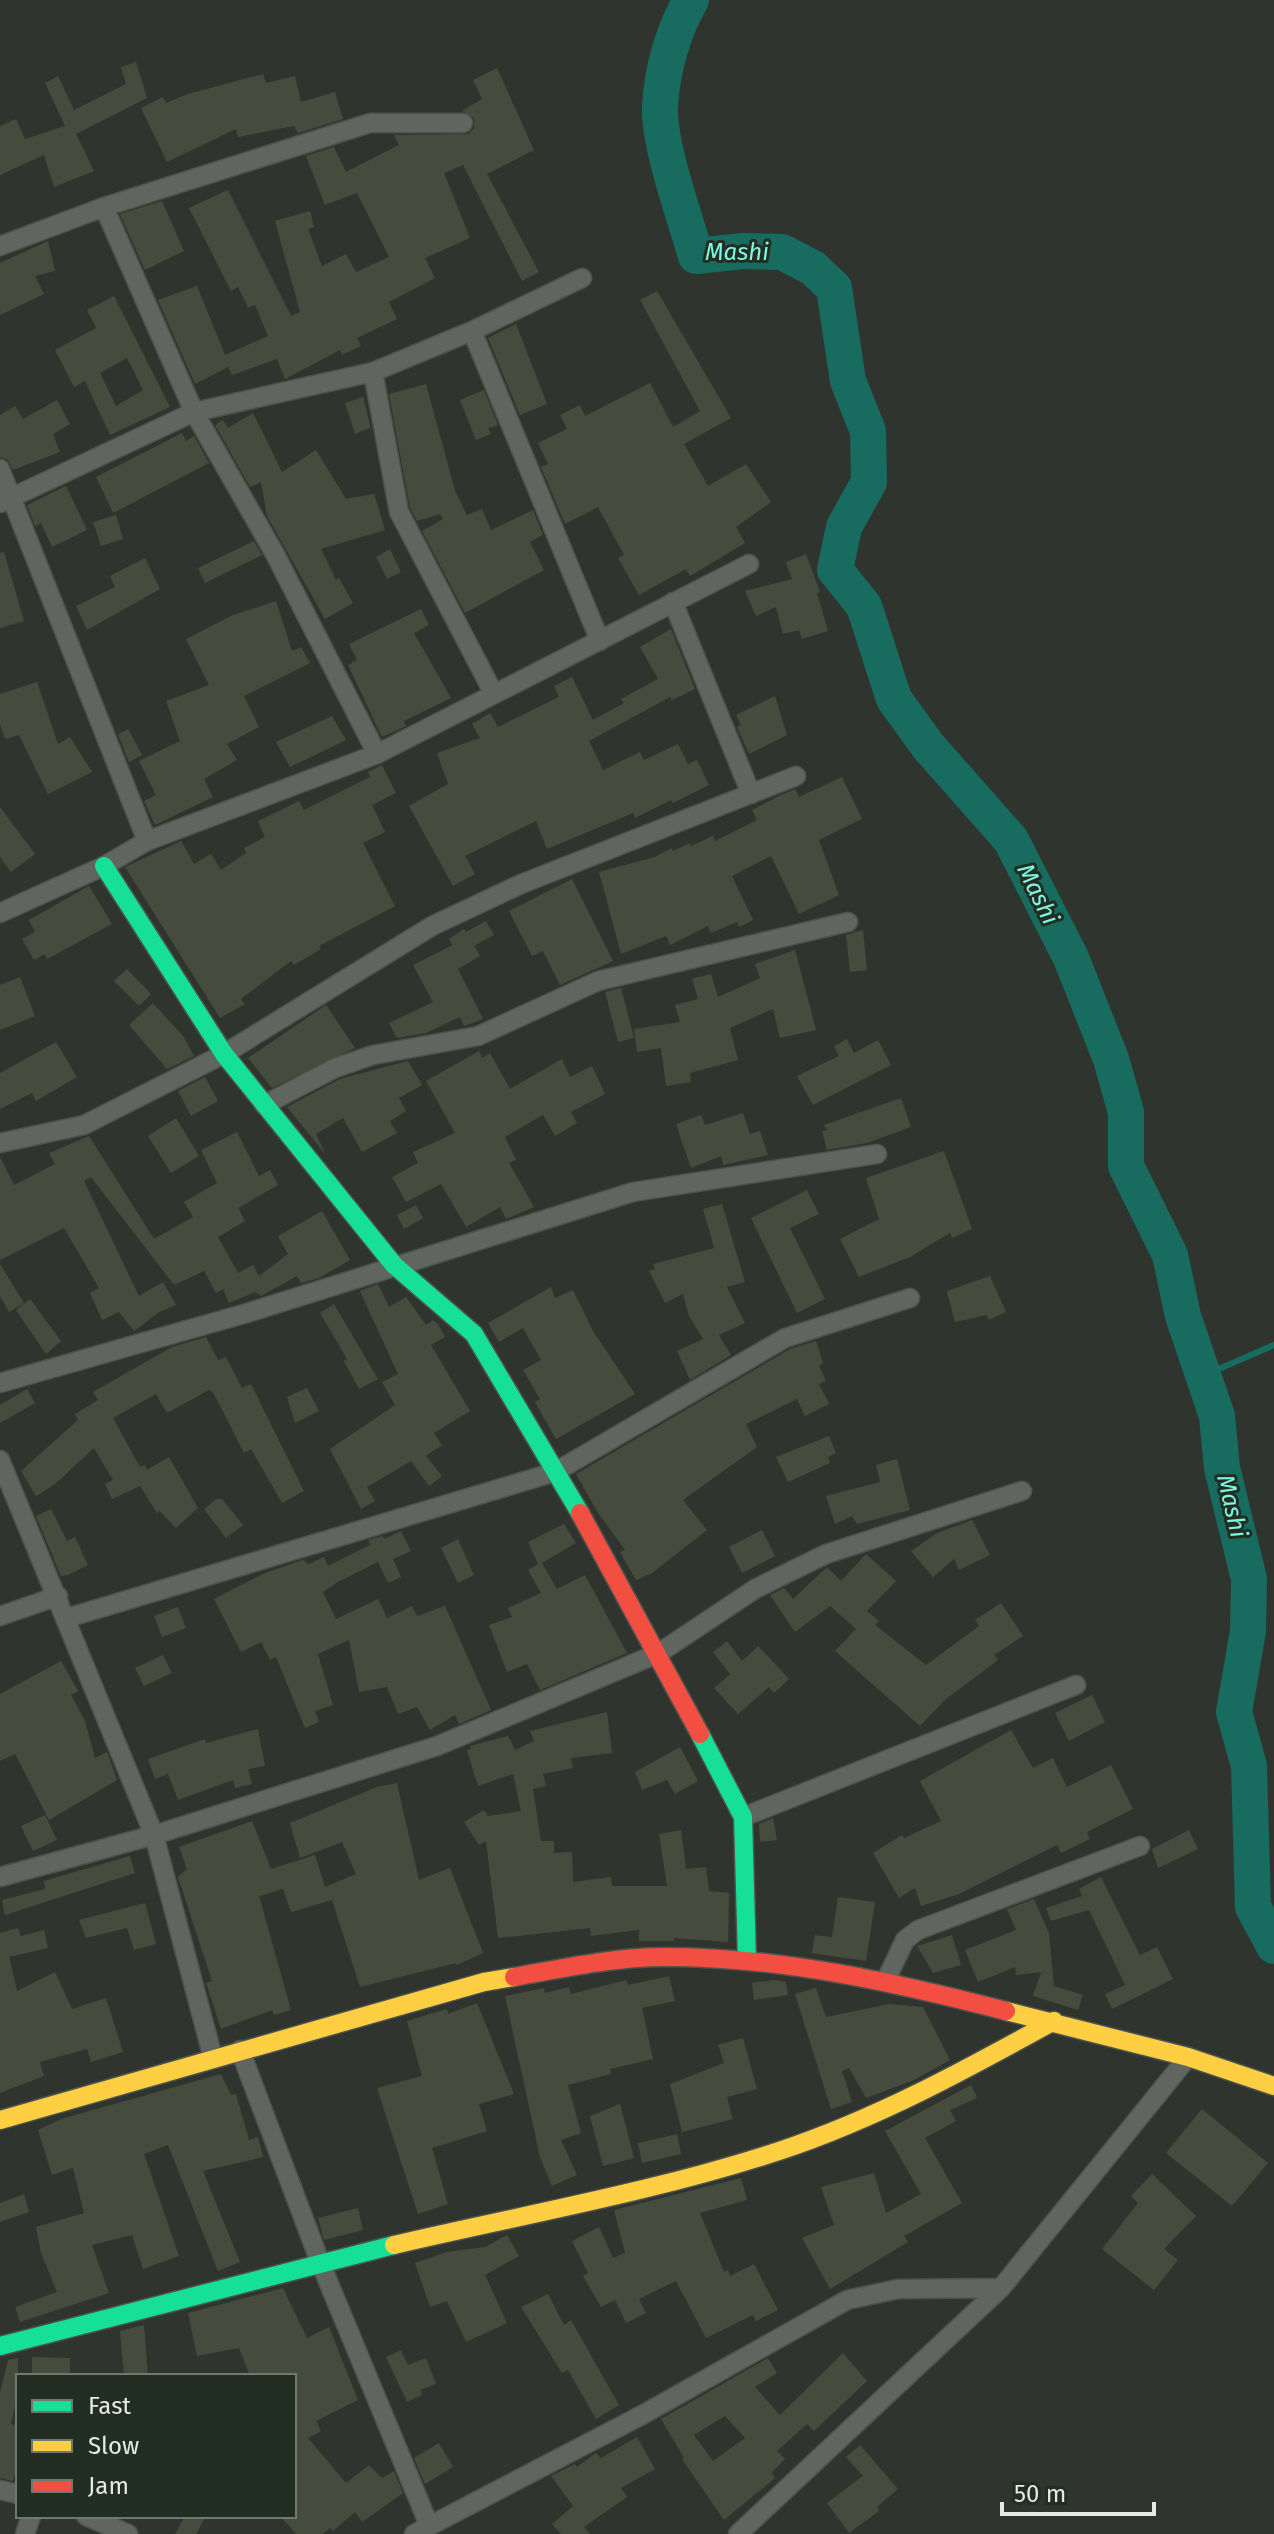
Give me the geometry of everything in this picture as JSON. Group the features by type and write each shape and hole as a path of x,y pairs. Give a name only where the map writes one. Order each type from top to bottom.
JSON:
{"street":[{"path":"0,246 104,207 370,123 463,123"},
{"path":"104,207 194,412 276,556 377,754"},
{"path":"6,499 194,412 373,372 472,331 582,278"},
{"path":"472,331 600,641"},
{"path":"373,372 399,512 494,694"},
{"path":"0,469 6,499 147,841"},
{"path":"0,913 104,866 147,841 377,754 749,564"},
{"path":"673,602 751,794"},
{"path":"0,1143 84,1125 224,1054 432,926 521,884 796,776"},
{"path":"104,866 224,1054 264,1105 394,1265 474,1334 494,1363 659,1653 743,1817 747,1960"},
{"path":"264,1105 335,1068 373,1055 478,1036 598,981 848,922"},
{"path":"0,1383 247,1313 633,1192 877,1154"},
{"path":"67,1618 555,1472 785,1338 910,1298"},
{"path":"0,1460 154,1835 213,2058"},
{"path":"0,1877 154,1835 437,1746 659,1653 755,1589 826,1554 1022,1491"},
{"path":"0,1616 58,1596"},
{"path":"743,1817 1076,1685"},
{"path":"886,1980 905,1940 918,1930 1140,1846"},
{"path":"0,2120 484,1982 573,1966 662,1957 747,1960 886,1980 1188,2057 1274,2086"},
{"path":"0,2346 320,2262 616,2193 779,2151 921,2094 1054,2021"},
{"path":"240,2050 422,2530 642,2415 847,2300 898,2289 1001,2288"},
{"path":"738,2534 1001,2288 1188,2057"},
{"path":"91,2518 128,2534"}],"building":[{"path":"136,62 147,98 76,134 94,171 54,187 44,155 0,175 0,126 16,119 25,139 65,126 45,83 58,76 74,110 126,84 121,67"},
{"path":"497,68 534,150 487,174 539,272 522,281 463,165 444,173 470,238 425,258 435,278 389,302 397,319 357,338 361,346 342,355 340,350 285,379 277,359 232,375 228,367 195,384 158,300 197,286 225,355 268,336 255,305 248,308 238,287 231,291 189,208 228,190 291,316 300,312 275,221 310,211 314,227 308,229 322,266 346,254 356,272 389,257 357,193 325,205 306,156 334,147 346,172 399,145 394,135 468,134 474,128 474,118 462,111 482,99 473,80"},
{"path":"263,74 266,83 295,76 301,102 335,92 343,119 298,133 294,126 238,137 236,129 167,162 141,108 163,97 166,103"},
{"path":"162,201 184,251 145,270 120,214"},
{"path":"48,241 55,271 35,276 44,294 0,315 0,263"},
{"path":"657,291 731,418 684,444 708,486 746,464 771,502 736,527 745,543 690,576 686,569 639,595 618,558 624,555 598,507 565,524 541,467 548,464 538,443 567,429 560,415 580,405 585,416 650,383 673,427 700,411 640,300"},
{"path":"114,296 170,407 110,435 85,381 74,387 55,350 96,328 87,310","holes":["127,358 143,390 116,406 100,373"]},
{"path":"516,324 547,404 520,415 488,338"},
{"path":"426,384 455,491 467,515 482,509 491,530 533,510 543,535 530,542 544,570 465,613 422,531 443,519 440,514 417,521 410,508 389,394"},
{"path":"484,390 498,425 488,428 491,434 476,440 460,400"},
{"path":"363,397 372,433 370,428 355,434 345,403"},
{"path":"57,400 70,424 53,434 60,452 13,470 8,460 0,457 0,415 15,406 23,419"},
{"path":"253,413 282,472 316,450 346,499 374,494 385,530 321,549 336,580 339,578 353,603 325,619 267,516 261,482 250,487 215,425 223,420 228,428"},
{"path":"182,433 186,441 194,436 209,463 113,513 96,477"},
{"path":"66,486 87,530 52,547 41,523 35,526 27,505"},
{"path":"116,515 123,539 101,546 93,522"},
{"path":"254,541 262,555 205,583 198,568"},
{"path":"390,549 401,572 387,579 376,557"},
{"path":"4,552 24,621 0,628 0,553"},
{"path":"806,554 820,592 817,593 828,631 802,639 799,630 783,634 776,607 756,616 745,591 792,579 786,562"},
{"path":"145,558 160,589 87,630 76,606 115,587 110,576"},
{"path":"276,601 292,651 301,647 310,663 244,696 259,727 227,744 237,760 204,779 213,797 155,825 144,801 156,795 139,761 180,741 166,701 209,685 186,639 233,615"},
{"path":"421,609 429,625 414,633 451,698 404,721 406,726 382,737 348,665 357,660 349,644"},
{"path":"671,629 695,689 672,700 670,697 589,741 603,770 640,752 644,760 678,744 688,764 697,760 709,785 673,803 671,800 635,818 633,813 547,849 536,821 465,856 475,874 453,886 409,806 448,784 437,753 480,738 472,724 490,713 498,727 559,697 554,686 572,677 593,720 624,703 621,699 658,679 640,647"},
{"path":"37,682 58,744 70,737 92,772 48,794 19,735 5,739 0,725 0,694"},
{"path":"775,696 787,735 749,754 737,727 741,725 736,715"},
{"path":"332,716 346,740 290,767 276,742"},
{"path":"128,729 142,755 129,762 118,734"},
{"path":"382,765 396,793 372,805 385,832 363,843 395,906 319,946 321,949 294,965 291,961 241,999 245,1004 220,1018 125,867 181,841 194,864 211,854 221,870 246,853 244,848 265,837 258,821 299,801 304,810 370,777 368,772"},
{"path":"842,777 862,819 819,840 839,895 799,914 771,856 732,876 753,920 739,927 737,922 711,933 708,926 670,945 666,936 621,954 599,872 655,857 672,848 673,851 690,843 691,846 713,836 715,841 757,820 752,810 779,796 795,789 799,797"},
{"path":"0,807 35,854 11,872 0,857"},
{"path":"572,879 613,961 560,985 543,951 532,956 509,911"},
{"path":"89,886 112,924 47,959 45,954 34,960 22,939 35,932 29,920"},
{"path":"486,921 494,935 474,946 480,956 458,969 483,1019 464,1026 460,1017 426,1033 397,1038 389,1023 433,1002 413,965 453,945 449,939 464,929 466,932"},
{"path":"863,930 867,970 850,972 846,935"},
{"path":"795,950 816,1030 780,1038 773,1009 730,1028 738,1060 690,1073 691,1082 666,1086 661,1048 637,1052 634,1029 680,1022 675,1005 698,999 692,979 711,974 718,997 760,978 755,964"},
{"path":"127,969 151,994 139,1006 114,981"},
{"path":"20,977 35,1016 0,1030 0,985"},
{"path":"621,988 634,1038 618,1042 605,992"},
{"path":"153,1003 184,1037 194,1056 167,1069 129,1025"},
{"path":"326,1005 355,1048 272,1088 248,1058"},
{"path":"847,1039 854,1053 878,1040 891,1065 813,1105 797,1076 839,1056 834,1046"},
{"path":"56,1042 77,1077 36,1101 32,1093 0,1109 0,1073"},
{"path":"479,1051 482,1058 490,1053 510,1089 562,1059 570,1077 592,1066 605,1094 571,1112 577,1123 555,1136 543,1115 505,1137 516,1160 509,1163 534,1207 506,1219 500,1207 466,1227 441,1184 406,1202 392,1177 418,1163 413,1152 455,1133 426,1081"},
{"path":"408,1061 422,1085 399,1098 406,1111 390,1121 397,1133 362,1152 343,1118 316,1134 326,1155 287,1107 340,1079"},
{"path":"205,1077 218,1101 191,1116 178,1091"},
{"path":"901,1098 911,1127 867,1143 827,1150 822,1131 827,1130 824,1125"},
{"path":"743,1113 750,1134 760,1131 768,1155 723,1165 721,1156 691,1168 676,1124 701,1115 705,1125"},
{"path":"176,1118 199,1156 171,1173 148,1136"},
{"path":"237,1132 259,1176 270,1170 278,1185 238,1208 245,1221 218,1237 238,1273 253,1265 259,1276 288,1254 278,1236 322,1211 350,1260 319,1278 301,1283 297,1276 261,1296 255,1292 229,1303 223,1289 216,1293 204,1271 174,1285 91,1177 84,1181 139,1296 163,1282 176,1305 159,1312 134,1331 119,1312 102,1320 90,1293 99,1288 64,1228 0,1260 0,1157 14,1185 55,1164 49,1153 89,1136 154,1239 193,1217 184,1202 217,1183 201,1150"},
{"path":"944,1151 972,1229 952,1238 950,1233 910,1257 859,1277 840,1239 879,1219 866,1178"},
{"path":"807,1190 819,1214 790,1228 825,1299 797,1313 751,1218"},
{"path":"722,1204 745,1282 727,1287 745,1323 719,1335 731,1355 690,1380 677,1351 703,1339 689,1316 683,1294 665,1303 649,1271 655,1269 653,1264 714,1248 703,1209"},
{"path":"416,1205 423,1218 404,1229 397,1215"},
{"path":"0,1264 24,1303 9,1312 0,1296"},
{"path":"990,1276 1006,1312 989,1320 987,1315 955,1322 947,1291"},
{"path":"378,1284 389,1307 406,1297 426,1325 433,1320 438,1324 445,1337 431,1345 470,1411 434,1433 442,1445 426,1456 442,1476 429,1486 411,1461 367,1487 375,1501 361,1509 330,1449 395,1405 382,1382 398,1374 360,1291"},
{"path":"551,1287 555,1298 573,1290 593,1331 635,1394 556,1439 535,1402 540,1399 523,1370 541,1360 523,1328 499,1342 488,1323"},
{"path":"30,1299 61,1341 46,1354 16,1310"},
{"path":"334,1304 378,1379 359,1389 344,1361 347,1359 320,1313"},
{"path":"206,1337 218,1360 226,1357 242,1388 251,1384 304,1491 282,1503 251,1449 244,1453 213,1392 209,1390 167,1413 156,1394 113,1418 140,1467 145,1465 147,1470 169,1457 198,1508 176,1528 160,1511 157,1513 140,1486 112,1499 105,1484 113,1480 94,1448 55,1484 36,1496 21,1471 78,1420 75,1414 98,1400 93,1392 172,1347"},
{"path":"816,1341 823,1363 819,1366 826,1381 819,1384 829,1404 805,1416 797,1399 746,1424 757,1447 683,1500 707,1530 652,1573 636,1580 620,1552 625,1550 598,1513 576,1474 790,1349"},
{"path":"307,1388 319,1411 295,1423 287,1397"},
{"path":"27,1389 35,1403 0,1423 0,1405"},
{"path":"829,1436 836,1453 828,1457 830,1463 788,1482 776,1457"},
{"path":"897,1459 910,1510 857,1524 852,1516 835,1524 826,1496 880,1482 876,1465"},
{"path":"216,1499 222,1499 243,1525 226,1538 204,1509"},
{"path":"51,1509 67,1541 75,1537 88,1565 68,1575 61,1576 36,1516"},
{"path":"972,1520 990,1555 959,1570 954,1559 933,1577 911,1551 937,1533"},
{"path":"564,1524 576,1543 542,1563 557,1589 585,1575 627,1653 540,1690 527,1664 507,1672 489,1625 512,1617 508,1608 541,1593 528,1570 538,1564 528,1542"},
{"path":"762,1530 775,1556 742,1573 729,1547"},
{"path":"401,1531 411,1551 393,1559 401,1577 388,1583 378,1562 336,1583 323,1592 336,1619 378,1599 387,1618 412,1606 417,1616 445,1606 491,1710 459,1724 455,1715 430,1730 417,1707 398,1714 387,1687 359,1692 349,1640 318,1654 333,1705 315,1711 319,1722 305,1728 276,1657 270,1660 261,1642 241,1652 214,1599 265,1573 303,1560 309,1564 324,1557 328,1566 370,1545 368,1540 383,1536 384,1539"},
{"path":"458,1539 474,1575 458,1583 441,1548"},
{"path":"866,1554 896,1581 867,1611 879,1621 875,1625 926,1665 979,1626 975,1620 1001,1603 1023,1636 994,1655 998,1660 946,1699 920,1726 835,1651 856,1629 830,1606 795,1632 770,1595 784,1588 793,1599 827,1567 841,1581"},
{"path":"178,1607 186,1628 162,1637 154,1616"},
{"path":"727,1641 742,1661 758,1646 789,1679 774,1693 769,1687 738,1714 714,1688 730,1674 713,1652"},
{"path":"163,1655 172,1673 144,1686 135,1668"},
{"path":"61,1661 78,1691 71,1695 85,1721 95,1758 107,1752 117,1780 49,1820 15,1754 0,1761 0,1694"},
{"path":"1092,1695 1105,1722 1069,1741 1055,1713"},
{"path":"607,1712 612,1753 571,1758 573,1768 543,1774 546,1786 533,1789 541,1841 554,1841 554,1853 572,1852 573,1882 611,1877 612,1886 667,1886 659,1834 681,1830 686,1869 706,1867 709,1891 729,1893 728,1942 674,1938 674,1941 639,1941 639,1930 591,1936 590,1928 498,1938 486,1841 479,1845 464,1822 484,1810 488,1816 521,1811 513,1774 478,1786 467,1750 471,1749 470,1746 508,1736 515,1750 534,1741 530,1731"},
{"path":"258,1729 265,1766 248,1769 252,1784 235,1788 233,1780 178,1800 168,1774 155,1779 148,1759 205,1739 206,1743"},
{"path":"1011,1730 1033,1768 1053,1758 1067,1787 1111,1765 1133,1809 1087,1832 1090,1839 1061,1853 1057,1845 959,1894 921,1906 915,1888 899,1898 873,1853 902,1835 904,1838 941,1821 920,1781"},
{"path":"680,1747 698,1781 675,1794 667,1780 642,1790 635,1772"},
{"path":"397,1783 419,1880 450,1868 483,1953 457,1965 360,1987 332,1900 291,1912 283,1889 259,1896 291,2010 274,2015 272,2010 221,2029 206,1983 212,1981 178,1877 187,1869 179,1847 252,1821 271,1869 315,1855 325,1887 356,1874 342,1842 300,1858 290,1823 377,1787"},
{"path":"45,1815 57,1840 33,1851 21,1826"},
{"path":"773,1818 777,1840 760,1842 759,1824"},
{"path":"1189,1830 1198,1849 1158,1868 1152,1849"},
{"path":"130,1856 135,1873 5,1915 2,1900 45,1889 44,1881"},
{"path":"1101,1877 1140,1955 1157,1947 1173,1979 1112,2009 1105,1994 1125,1985 1089,1910 1051,1921 1046,1908 1082,1896 1079,1889"},
{"path":"838,1897 875,1902 866,1961 812,1953 815,1935 832,1937"},
{"path":"1034,1899 1049,1933 1054,1986 1083,1995 1078,2010 1033,1996 1041,1972 1016,1975 1015,1967 978,1982 965,1950 1016,1930 1007,1909"},
{"path":"145,1903 156,1944 134,1950 127,1928 86,1938 79,1920"},
{"path":"18,1928 21,1936 44,1930 48,1948 9,1957 17,1991 55,1972 72,2009 106,1998 123,2052 91,2062 87,2049 40,2062 44,2076 0,2093 0,1933"},
{"path":"952,1935 961,1965 933,1973 917,1946"},
{"path":"669,1976 675,2001 642,2008 653,2059 610,2069 611,2074 568,2085 581,2133 561,2140 577,2175 552,2186 540,2157 505,1996 544,1988 545,1993 569,1987 571,1994 626,1980 628,1985"},
{"path":"786,1982 788,1995 754,2000 752,1983"},
{"path":"816,1988 826,2017 889,2004 923,2007 950,2060 914,2080 866,2098 849,2068 842,2071 852,2102 831,2109 795,1994"},
{"path":"477,2003 514,2094 479,2104 487,2131 432,2148 448,2204 418,2214 377,2088 422,2076 407,2021 447,2009 448,2014"},
{"path":"743,2038 757,2089 727,2097 733,2119 682,2132 670,2084 724,2063 718,2045"},
{"path":"221,2074 231,2095 236,2094 249,2140 258,2137 263,2157 203,2171 240,2262 218,2271 168,2145 144,2154 179,2256 143,2269 132,2235 92,2245 109,2293 20,2322 15,2307 57,2292 41,2253 36,2227 84,2213 73,2168 52,2175 38,2130 61,2119"},
{"path":"971,2085 977,2098 950,2110 956,2121 925,2138 962,2203 904,2236 908,2242 830,2289 802,2238 834,2225 821,2187 874,2173 886,2213 921,2194 885,2131"},
{"path":"620,2104 634,2158 603,2166 590,2116"},
{"path":"1202,2109 1268,2163 1232,2206 1166,2153"},
{"path":"677,2134 681,2154 642,2163 638,2143"},
{"path":"1152,2174 1196,2216 1164,2249 1178,2260 1154,2290 1102,2249 1138,2203 1131,2196"},
{"path":"741,2178 747,2200 700,2213 724,2272 728,2270 730,2276 754,2264 778,2310 756,2321 753,2315 706,2338 676,2281 639,2299 646,2313 626,2323 615,2300 601,2307 583,2276 588,2273 572,2241 599,2227 613,2258 625,2253 614,2210"},
{"path":"24,2194 29,2212 0,2222 0,2203"},
{"path":"358,2208 363,2230 324,2240 318,2218"},
{"path":"507,2235 519,2256 485,2275 507,2323 466,2342 447,2301 430,2307 415,2263 447,2252 485,2247"},
{"path":"283,2288 307,2338 329,2327 358,2400 316,2421 321,2431 308,2438 346,2483 369,2465 382,2478 394,2471 403,2493 362,2522 355,2512 333,2531 330,2528 323,2534 296,2534 282,2518 296,2518 296,2374 249,2374 239,2348 197,2356 188,2313"},
{"path":"548,2294 564,2325 571,2320 619,2405 596,2419 568,2370 562,2373 521,2307"},
{"path":"144,2325 148,2374 124,2374 120,2331"},
{"path":"401,2350 408,2365 426,2358 436,2384 420,2390 422,2395 407,2402 386,2357"},
{"path":"843,2353 867,2381 814,2431 807,2424 777,2451 785,2459 772,2472 775,2478 724,2520 682,2459 661,2419 768,2358 777,2373 755,2387 780,2415","holes":["725,2416 745,2438 713,2461 694,2435"]},
{"path":"32,2357 70,2358 70,2374 32,2374"},
{"path":"18,2358 16,2403 11,2424 16,2425 13,2481 0,2478 0,2393 8,2360"},
{"path":"637,2437 655,2469 621,2488 627,2497 584,2527 590,2534 561,2534 552,2524 573,2506 551,2476 575,2464 577,2467 596,2453 601,2458"},
{"path":"439,2443 453,2467 425,2484 414,2458"},
{"path":"860,2445 898,2489 877,2507 879,2511 849,2533 827,2503 863,2476 846,2457"},
{"path":"184,2518 205,2518 196,2534 175,2534"}],"waterway":[{"name":"Mashi","path":"691,0 670,51 660,106 663,140 696,256 743,251 782,252 813,268 834,288 848,381 868,431 869,482 844,527 835,570 864,606 894,699 928,746 1011,840 1071,958 1111,1059 1126,1112 1126,1166 1170,1255 1183,1316 1217,1416 1222,1468 1249,1579 1248,1631 1234,1712 1249,1766 1253,1907 1274,1946"},
{"path":"1205,1375 1274,1345"}],"traffic: fast":[{"path":"104,866 224,1054 394,1265 474,1334 580,1513"},
{"path":"700,1734 743,1817 747,1960"},
{"path":"0,2346 394,2245"}],"traffic: slow":[{"path":"0,2120 484,1982 514,1977"},
{"path":"1006,2011 1188,2057 1274,2086"},
{"path":"394,2245 636,2191 779,2151 885,2109 1054,2021"}],"traffic: jam":[{"path":"580,1513 700,1734"},
{"path":"514,1977 627,1959 708,1958 837,1973 1006,2011"}]}
